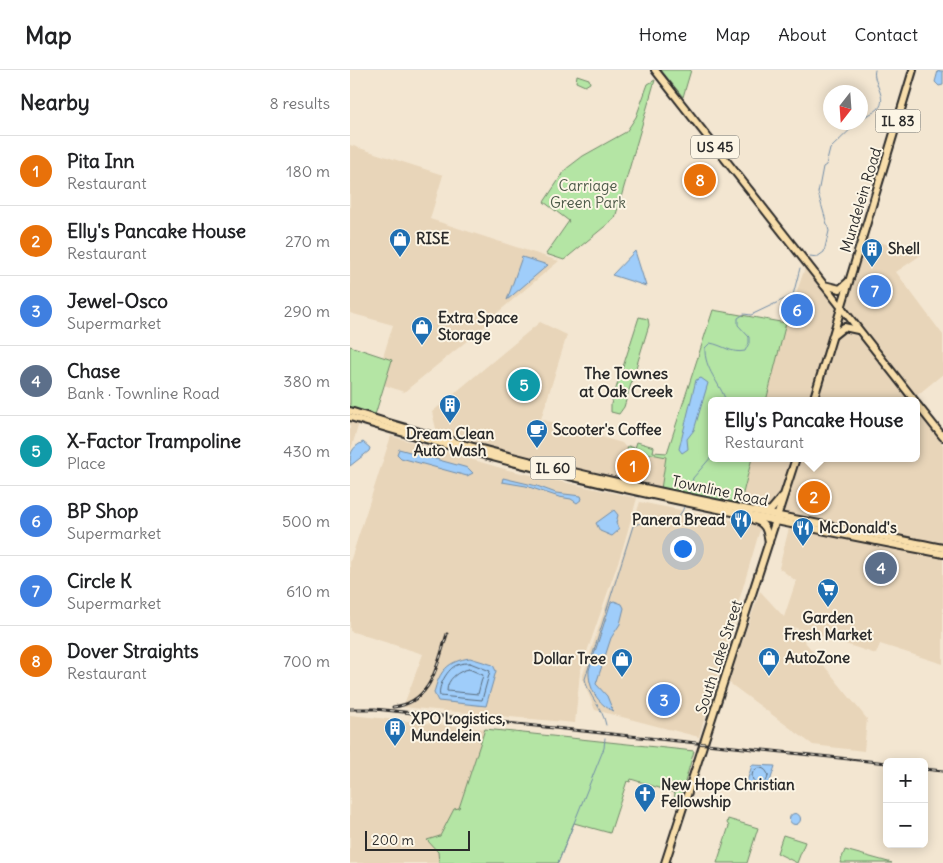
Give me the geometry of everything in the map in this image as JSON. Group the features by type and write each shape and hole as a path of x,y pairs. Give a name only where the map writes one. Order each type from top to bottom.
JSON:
{"main road":[{"name":"US 45","path":"654,70 841,308"},
{"name":"Mundelein Road","path":"841,308 913,70"},
{"path":"823,285 840,290 850,279"},
{"path":"841,308 912,397"},
{"path":"815,397 841,308"},
{"path":"833,336 844,327 859,331"},
{"path":"920,407 943,437"},
{"name":"Townline Road","path":"350,411 546,466 760,512 778,519 943,554"},
{"name":"Townline Road","path":"350,417 544,472 734,513 943,548"},
{"name":"South Lake Street","path":"665,863 778,519 795,462"},
{"path":"760,512 775,506 787,490"},
{"path":"734,513 763,524 766,528 769,544"}],"shaded area":[{"path":"350,145 443,175 430,219 559,261 497,313 494,319 404,392 384,385 392,360 383,357 393,325 350,313"},
{"path":"867,238 921,255 896,272 943,335 943,374 915,397 767,397 786,323 805,268 843,318"},
{"path":"540,322 567,335 541,419 622,443 627,449 666,457 661,489 545,464 437,433 432,412"},
{"path":"920,416 943,445 943,546 740,505 751,462 920,462"},
{"path":"350,420 359,423 350,453"},
{"path":"391,436 508,470 637,498 622,551 580,672 575,723 403,707 423,654 350,631 350,562"},
{"path":"640,502 761,526 699,737 595,710 582,678"},
{"path":"789,528 943,558 943,664 880,644 876,654 793,627 867,719 864,751 813,745 728,682 760,591 784,617 796,581 779,568"},
{"path":"350,715 485,729 459,808 440,836 439,863 350,863"}],"green space":[{"path":"661,70 691,70 683,97"},
{"path":"577,75 589,79 590,83 585,86 576,82"},
{"name":"Carriage Green Park","path":"655,80 615,218 564,260 546,254 569,221 544,202 566,169 583,156 626,132 636,117 648,84"},
{"path":"713,310 786,323 767,397 708,397 708,462 751,462 740,505 661,489 666,457 627,449 628,446 635,448 637,442 654,447 653,452 667,453"},
{"path":"639,317 648,319 649,325 624,407 619,414 611,412 611,404"},
{"path":"350,346 392,360 375,415 350,407"},
{"path":"485,729 694,751 678,806 673,806 675,793 631,779 630,782 627,781 610,833 574,823 558,863 439,863 438,852 427,840 440,836 454,809 459,808"},
{"path":"728,819 758,828 747,863 717,863 729,826 727,823"},
{"path":"783,835 805,842 797,863 777,853"},
{"path":"845,850 892,863 840,863"}],"water":[{"path":"938,71 943,71 943,85 939,86 935,82"},
{"path":"635,251 646,286 612,275"},
{"path":"522,257 548,265 507,300"},
{"path":"701,378 708,383 694,430 687,439 688,449 682,453 679,449 696,380"},
{"path":"363,442 370,448 369,451 350,466 352,451"},
{"path":"399,449 468,468 473,473 467,476 401,458 397,454"},
{"path":"503,478 537,486 556,493 581,496 582,499 577,503 571,499 526,486 502,482"},
{"path":"614,510 618,515 616,523 619,530 612,536 600,531 596,523"},
{"path":"614,601 622,604 624,608 620,624 611,638 596,684 607,696 613,711 595,695 590,683 589,670 611,602"},
{"path":"470,658 493,665 496,671 486,706 438,701 434,693 442,673 450,665 462,659"},
{"path":"752,765 775,766 767,791 746,785"},
{"path":"795,813 801,819 795,825 789,819"}],"waterway":[{"path":"868,115 878,109 882,100 875,79 875,70"},
{"path":"810,256 817,257 824,252 829,231 818,193 823,167 826,165 830,149 850,130"},
{"path":"724,397 707,363 705,348 710,343 735,351 745,351 749,343 749,337 738,325 738,318 744,314 751,315 793,295 800,268"},
{"path":"689,493 693,478 708,461"},
{"path":"606,725 585,679 633,526 640,523 662,522 675,519 684,507"},
{"path":"558,863 604,748 605,738"}],"railway":[{"path":"393,707 406,704 425,690 436,670 447,634"},
{"path":"350,709 375,709 883,763"},
{"path":"928,769 943,771"}],"place":[{"name":"Dover Straights","path":"700,180"},
{"name":"RISE","path":"400,258"},
{"name":"Shell","path":"872,268"},
{"name":"Circle K","path":"875,291"},
{"name":"BP Shop","path":"797,310"},
{"name":"Extra Space Storage","path":"422,346"},
{"name":"X-Factor Trampoline","path":"524,385"},
{"name":"Dream Clean Auto Wash","path":"450,424"},
{"name":"Scooter's Coffee","path":"537,449"},
{"name":"Pita Inn","path":"633,466"},
{"name":"Elly's Pancake House","path":"814,497"},
{"name":"Panera Bread","path":"741,539"},
{"name":"McDonald's","path":"803,547"},
{"name":"Chase","path":"881,568"},
{"name":"Garden Fresh Market","path":"828,608"},
{"name":"AutoZone","path":"769,677"},
{"name":"Dollar Tree","path":"622,678"},
{"name":"Jewel-Osco","path":"664,700"},
{"name":"XPO Logistics, Mundelein","path":"395,747"},
{"name":"New Hope Christian Fellowship","path":"645,813"}],"district":[{"name":"The Townes at Oak Creek","path":"626,382"}]}
